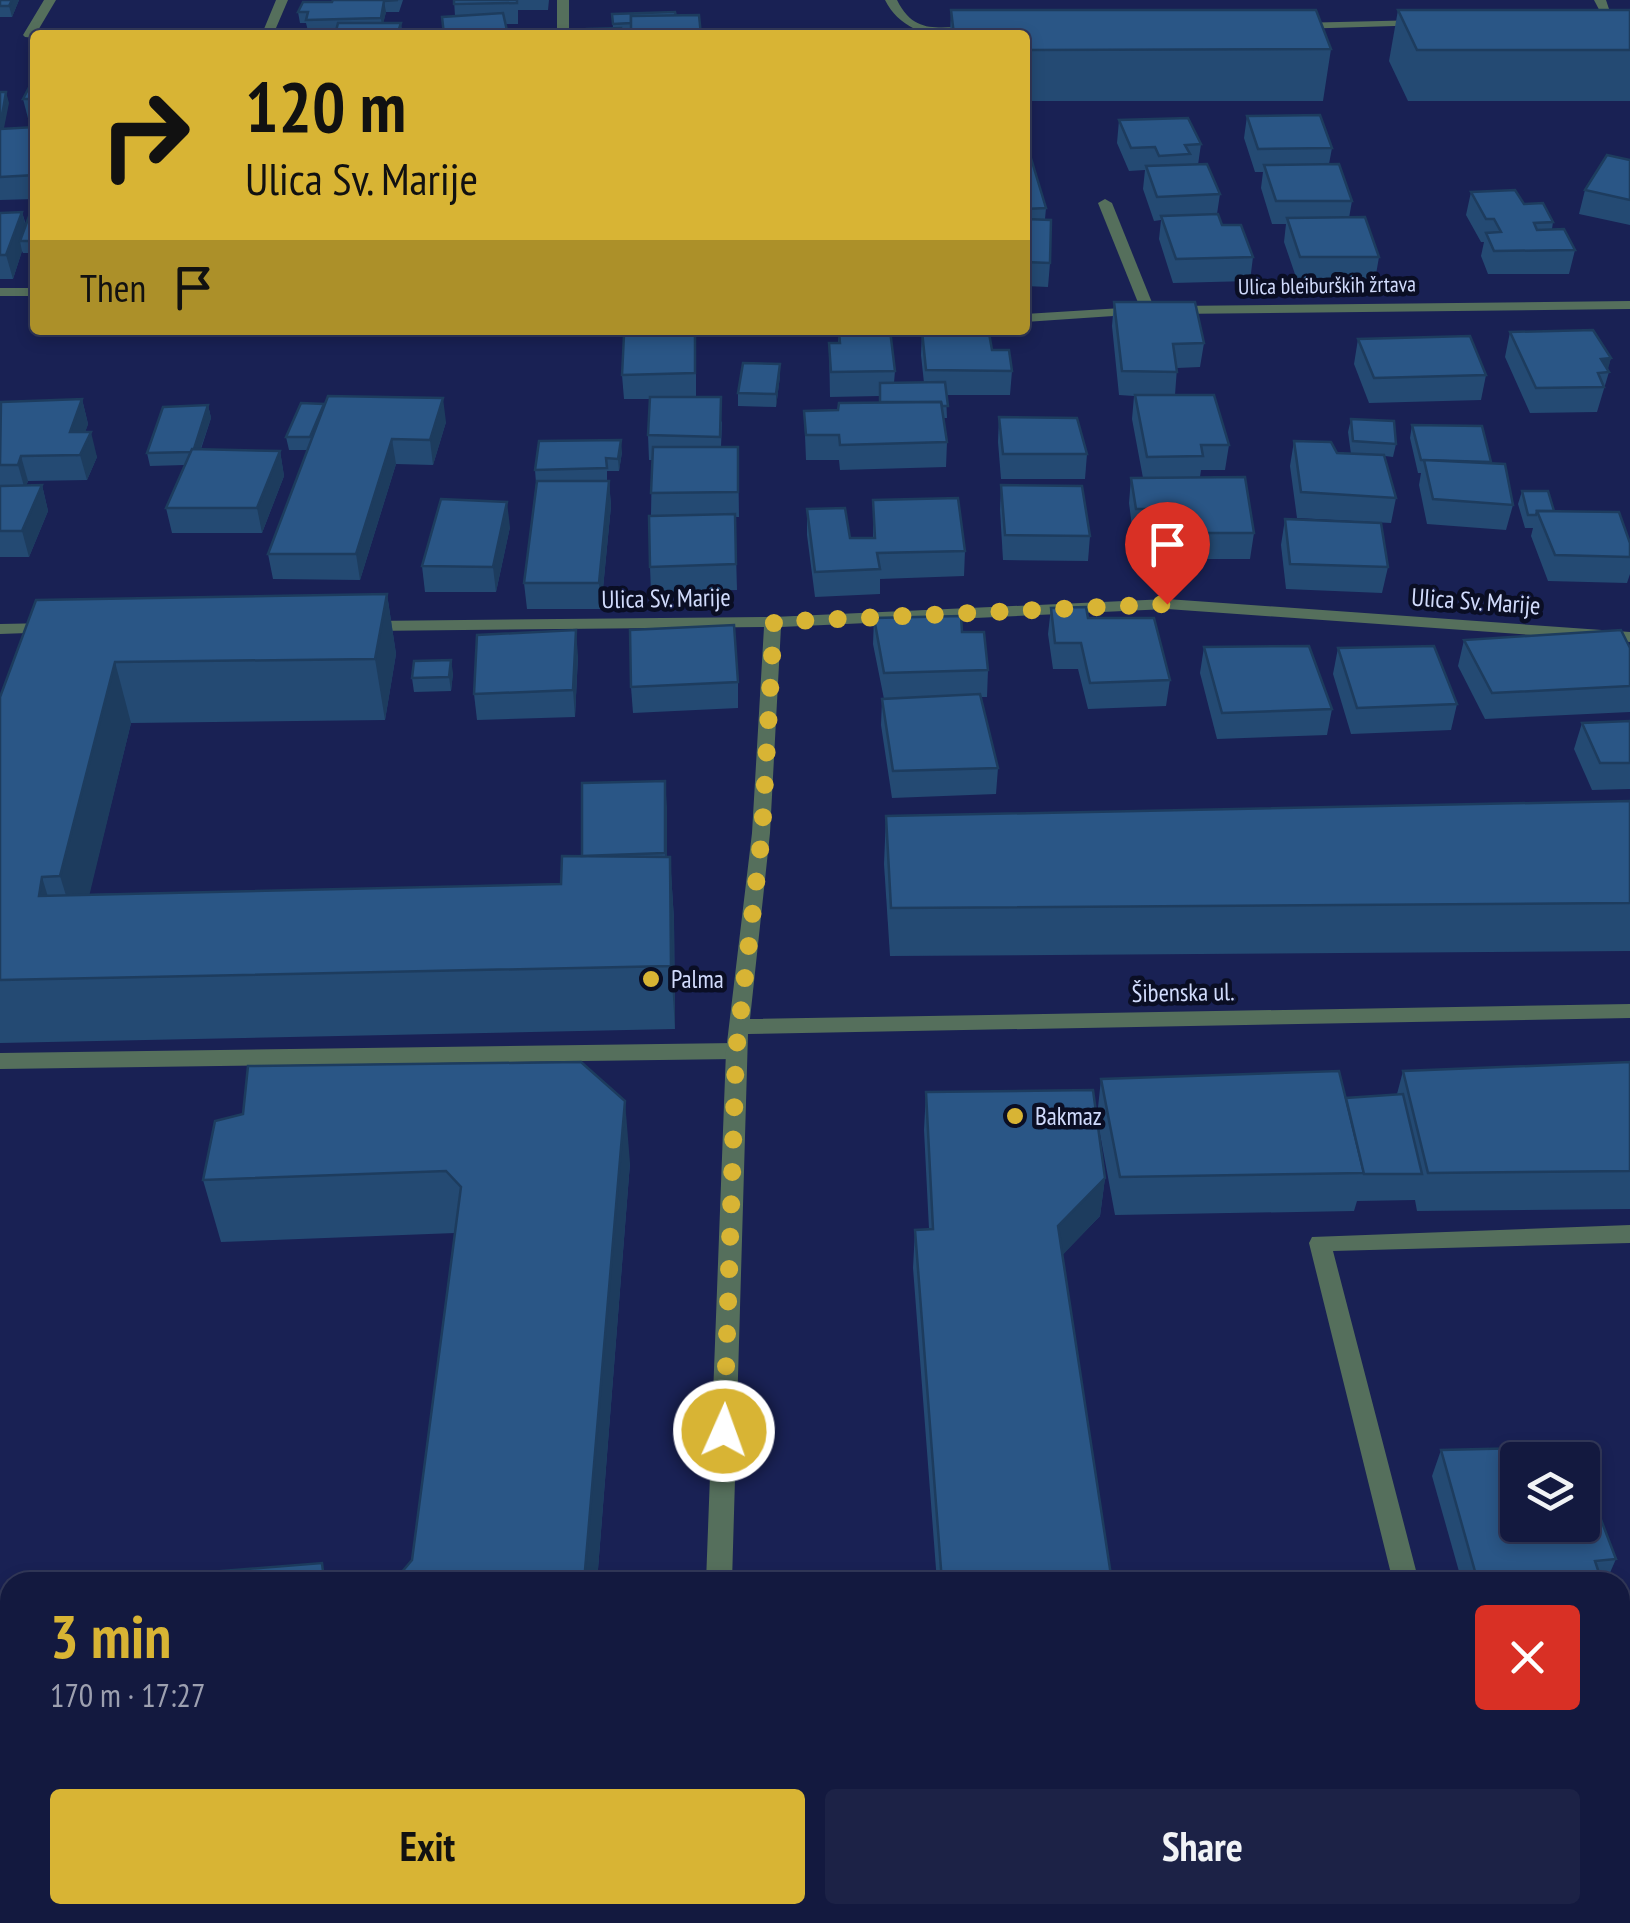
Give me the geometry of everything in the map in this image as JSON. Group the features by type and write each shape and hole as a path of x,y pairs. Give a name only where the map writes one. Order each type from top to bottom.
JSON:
{"street":[{"path":"33,30 50,0"},
{"path":"270,30 282,0"},
{"path":"563,0 563,30"},
{"path":"890,0 897,17 908,25 934,30"},
{"path":"1600,0 1608,19"},
{"path":"1292,26 1430,23"},
{"path":"1105,203 1148,310"},
{"path":"0,292 30,292"},
{"name":"Ulica bleiburških žrtava","path":"1030,318 1148,310 1630,304"},
{"name":"Ulica Sv. Marije","path":"357,626 774,622 1167,604 1630,638"},
{"path":"718,1572 736,1052 762,834 774,622"},
{"path":"0,629 60,628"},
{"name":"Šibenska ul.","path":"738,1027 1630,1012"},
{"path":"0,1061 736,1052"},
{"path":"1403,1572 1320,1243 1630,1234"}],"building":[{"path":"0,0 12,0 9,6 0,6"},
{"path":"398,0 384,1 381,18 306,20 308,12 298,12 303,2"},
{"path":"454,0 517,0 517,3 454,4"},
{"path":"951,10 1316,10 1331,49 1030,50 1030,30 953,30"},
{"path":"1398,10 1630,10 1630,50 1417,50"},
{"path":"675,12 676,16 631,16 631,23 613,24 612,14"},
{"path":"503,13 507,30 443,30 442,17"},
{"path":"699,15 700,30 631,30 631,16"},
{"path":"338,23 401,23 399,30 336,30"},
{"path":"0,92 6,92 2,116 0,116"},
{"path":"1320,115 1332,148 1258,149 1247,116"},
{"path":"1188,118 1201,144 1185,145 1190,154 1159,156 1155,147 1131,148 1119,120"},
{"path":"30,127 30,175 0,177 0,129"},
{"path":"1030,155 1046,208 1030,209"},
{"path":"1607,155 1630,160 1630,200 1585,190"},
{"path":"1207,164 1220,194 1157,197 1146,166"},
{"path":"1339,164 1352,201 1276,201 1264,165"},
{"path":"1515,190 1524,204 1543,203 1553,222 1534,223 1537,230 1564,229 1575,250 1494,251 1486,233 1501,232 1494,219 1486,219 1471,192"},
{"path":"22,212 6,255 0,255 0,213"},
{"path":"30,214 30,241 20,241"},
{"path":"1218,214 1222,225 1241,225 1253,257 1176,259 1161,216"},
{"path":"1365,217 1379,257 1300,257 1287,218"},
{"path":"1030,219 1051,220 1050,263 1030,262"},
{"path":"1114,302 1195,302 1204,343 1173,344 1177,372 1122,371"},
{"path":"1593,330 1611,358 1601,359 1609,372 1598,373 1604,387 1536,388 1510,332"},
{"path":"624,335 695,335 695,373 622,375"},
{"path":"839,335 891,335 895,371 831,372 829,343 840,343"},
{"path":"922,335 989,335 992,350 1009,350 1012,371 926,370"},
{"path":"1470,336 1486,375 1374,378 1358,339"},
{"path":"743,363 780,364 776,394 738,393"},
{"path":"945,382 948,406 941,402 880,402 880,383"},
{"path":"1135,395 1214,395 1229,445 1201,445 1203,456 1147,457"},
{"path":"328,396 443,398 430,440 392,439 356,554 268,554"},
{"path":"650,397 721,397 720,437 648,435"},
{"path":"82,399 70,432 91,432 80,455 21,456 18,465 0,465 1,402"},
{"path":"941,402 947,442 840,445 839,435 806,435 804,411 838,410 839,403"},
{"path":"301,403 324,404 310,437 286,437"},
{"path":"208,405 191,452 147,453 163,407"},
{"path":"999,417 1077,418 1087,454 1003,454"},
{"path":"1351,419 1394,421 1396,444 1353,441"},
{"path":"1412,425 1482,426 1491,462 1421,460"},
{"path":"621,440 618,459 606,458 607,468 535,470 539,441"},
{"path":"1294,441 1331,442 1337,453 1384,455 1396,498 1301,492"},
{"path":"653,447 738,447 738,492 651,493"},
{"path":"192,449 280,451 257,508 166,508"},
{"path":"1424,460 1505,464 1513,505 1433,499"},
{"path":"1245,477 1254,533 1203,533 1206,540 1165,539 1157,509 1136,509 1131,478"},
{"path":"537,481 609,481 599,583 524,583"},
{"path":"42,485 22,531 0,531 0,486"},
{"path":"1001,485 1082,486 1090,536 1005,535"},
{"path":"1522,491 1548,491 1554,511 1528,515"},
{"path":"958,498 965,551 877,553 880,569 815,572 807,509 845,508 850,538 875,538 873,500"},
{"path":"441,499 507,502 493,567 422,566"},
{"path":"1537,511 1619,512 1630,543 1630,557 1555,555"},
{"path":"735,514 736,564 650,567 649,516"},
{"path":"1285,519 1381,523 1388,567 1290,564"},
{"path":"387,594 375,659 115,662 60,876 42,877 39,896 561,884 562,856 670,857 671,966 0,980 0,697 36,600"},
{"path":"1086,607 1088,618 1154,618 1170,680 1090,683 1081,643 1055,643 1051,608"},
{"path":"961,616 962,632 984,632 988,670 884,673 874,618"},
{"path":"734,625 738,682 631,687 630,630"},
{"path":"576,630 573,690 474,694 477,635"},
{"path":"1621,630 1630,648 1630,686 1492,693 1464,640"},
{"path":"1309,646 1332,709 1222,713 1204,647"},
{"path":"1434,646 1457,704 1357,708 1338,648"},
{"path":"451,660 449,677 412,678 414,661"},
{"path":"980,694 998,768 893,771 882,699"},
{"path":"1630,721 1630,763 1600,763 1582,723"},
{"path":"665,781 665,853 582,856 582,783"},
{"path":"1630,801 1630,903 891,908 886,816"},
{"path":"581,1062 625,1101 585,1572 402,1572 412,1560 461,1187 446,1171 203,1180 215,1121 243,1114 248,1066"},
{"path":"1630,1062 1630,1171 1428,1173 1403,1071"},
{"path":"1339,1071 1364,1173 1120,1177 1101,1079"},
{"path":"1093,1090 1105,1178 1058,1226 1110,1572 941,1572 915,1230 933,1229 926,1092"},
{"path":"1403,1094 1422,1174 1364,1174 1346,1098"},
{"path":"1500,1449 1500,1542 1600,1542 1600,1517 1616,1559 1595,1561 1599,1572 1475,1572 1441,1450"},
{"path":"322,1563 323,1572 210,1572"}],"place":[{"name":"Palma","path":"651,979"},
{"name":"Bakmaz","path":"1015,1116"}],"route":[{"path":"724,1431 736,1052 762,834 774,622 1167,604"}]}
